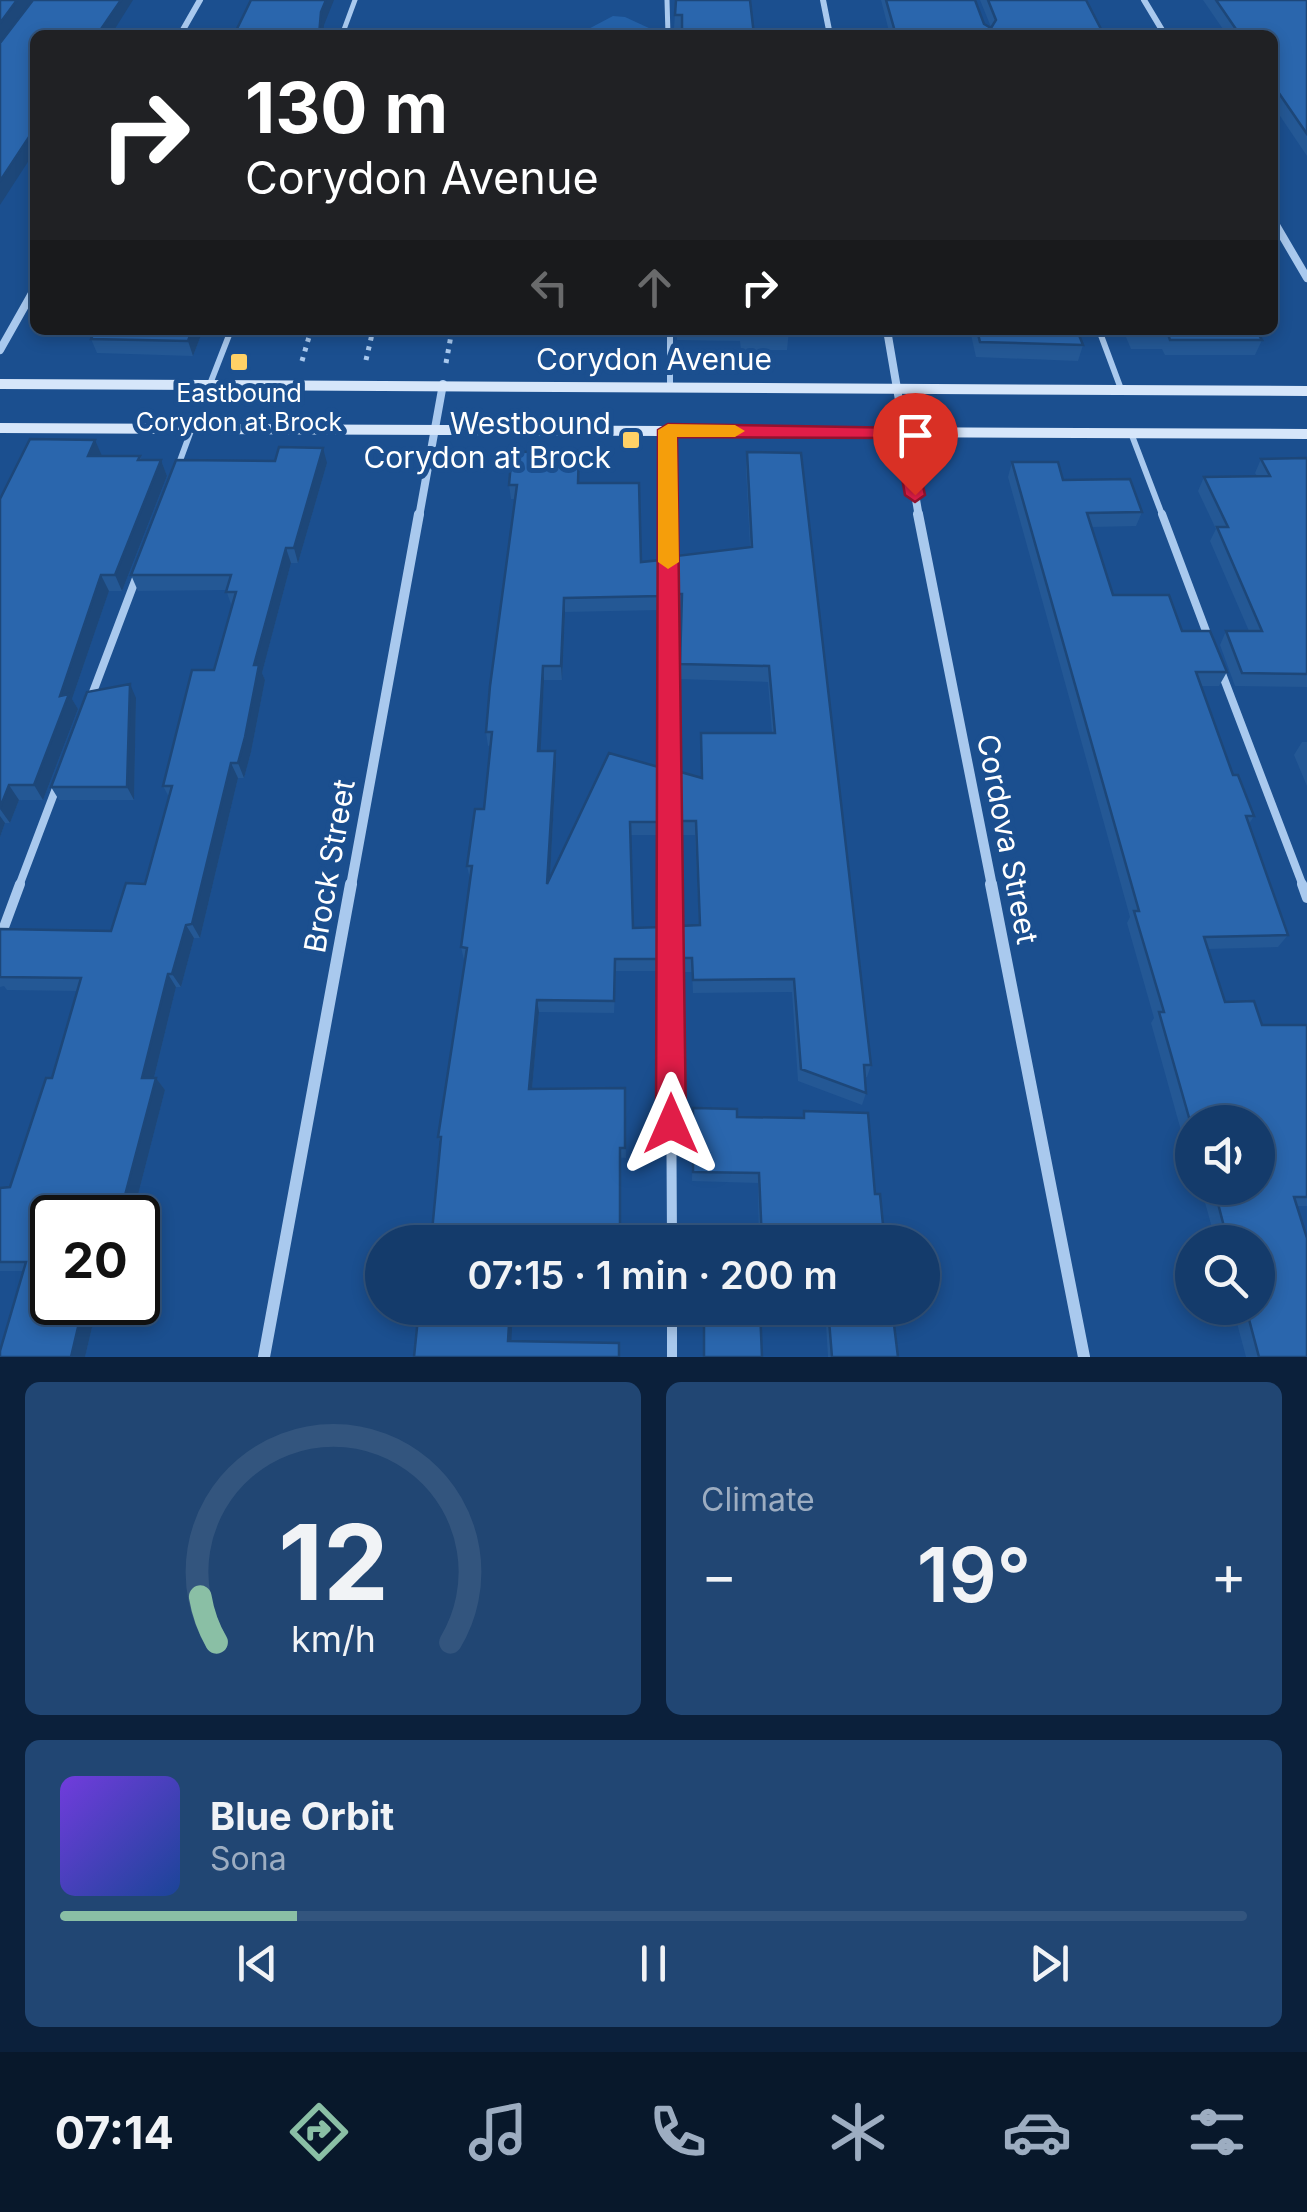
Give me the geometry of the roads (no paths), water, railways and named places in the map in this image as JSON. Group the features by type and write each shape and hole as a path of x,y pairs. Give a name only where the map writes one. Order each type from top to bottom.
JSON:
{"main road":[{"name":"Corydon Avenue","path":"0,384 1307,391"},
{"path":"0,428 1307,434"}],"street":[{"path":"183,30 200,0"},
{"path":"823,0 829,30"},
{"path":"1144,0 1162,30"},
{"path":"1278,230 1307,278"},
{"path":"0,350 30,297"},
{"name":"Cordova Street","path":"888,335 903,432 1084,1357"},
{"name":"Brock Street","path":"264,1357 443,384"}],"lane":[{"path":"344,30 355,0"},
{"path":"667,0 668,30"},
{"path":"210,384 228,335"},
{"path":"670,335 670,387"},
{"path":"1101,335 1121,389"},
{"path":"176,471 192,428"},
{"path":"668,430 672,1225"},
{"path":"1131,433 1210,643"},
{"path":"84,714 141,564"},
{"path":"1217,661 1307,898"},
{"path":"0,938 64,770"},
{"path":"672,1325 672,1357"}],"place":[{"name":"Eastbound Corydon at Brock","path":"239,362"},
{"name":"Westbound Corydon at Brock","path":"631,440"}]}
